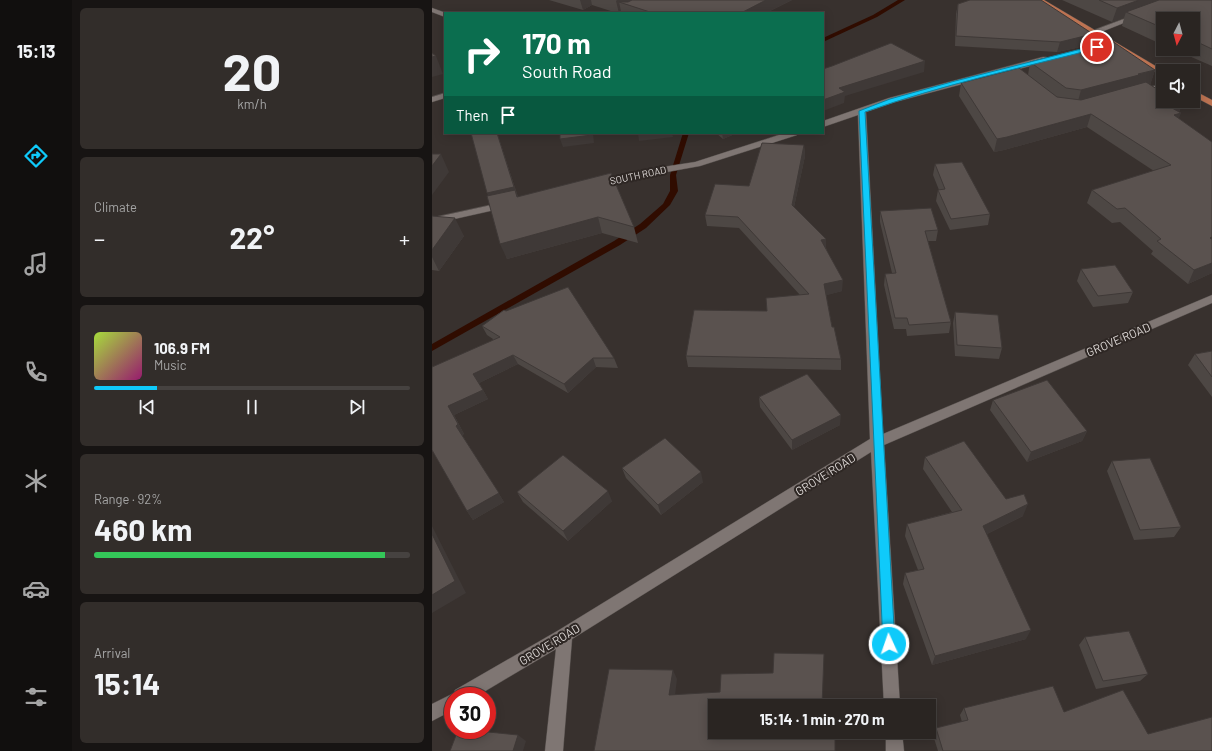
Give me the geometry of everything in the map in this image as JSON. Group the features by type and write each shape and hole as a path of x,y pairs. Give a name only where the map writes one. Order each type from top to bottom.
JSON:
{"main road":[{"path":"1039,0 1156,70"},
{"path":"1200,96 1212,104"}],"street":[{"path":"432,10 444,15"},
{"path":"1093,32 1143,14"},
{"path":"1097,47 1112,44"},
{"path":"824,124 892,100 1008,68 1052,58"},
{"path":"1008,68 1020,77"},
{"path":"1129,96 1156,88"},
{"path":"432,100 444,95"},
{"path":"862,111 877,442 892,699"},
{"name":"SOUTH ROAD","path":"589,186 650,172 697,164 791,134"},
{"path":"432,221 512,203"},
{"name":"GROVE ROAD","path":"476,687 565,635 877,442 1212,299"},
{"path":"554,751 565,635"},
{"path":"432,713 444,706"},
{"path":"894,739 895,751"}],"building":[{"path":"632,0 766,0 743,12 650,12 619,2 628,2"},
{"path":"970,0 1041,0 1093,34 1060,42 956,36 958,4"},
{"path":"1099,0 1139,0 1117,8"},
{"path":"1159,0 1212,0 1212,49 1200,43 1200,12 1156,12 1156,25 1126,12"},
{"path":"1112,41 1155,70 1081,90 1066,88 1030,62"},
{"path":"891,43 925,61 839,88 845,92 824,100 824,69"},
{"path":"1019,68 1057,97 1081,100 1146,82 1156,88 1156,108 1172,108 1181,113 1174,115 1212,142 1212,237 1210,238 1212,239 1212,263 1194,270 1157,241 1161,239 1125,208 1117,209 1092,190 1171,165 1091,114 997,139 961,83"},
{"path":"471,134 497,134 514,187 487,193"},
{"path":"560,134 592,134 592,135 560,139"},
{"path":"762,143 804,145 792,205 826,239 821,240 843,280 824,284 832,327 834,327 841,359 686,356 694,310 767,311 766,298 809,294 738,217 705,215 715,184 749,186"},
{"path":"432,154 441,154 432,166"},
{"path":"962,162 990,214 951,219 938,190 945,189 935,164"},
{"path":"611,173 634,227 598,217 500,244 487,196 515,190 517,197"},
{"path":"931,208 938,230 925,231 951,322 909,325 907,318 895,318 885,274 896,273 880,211"},
{"path":"432,216 455,218 432,250"},
{"path":"1115,265 1133,292 1098,296 1081,269"},
{"path":"568,287 614,358 593,358 564,384 513,355 473,374 483,390 448,406 458,424 456,426 499,493 467,511 432,450 432,367 500,337 482,326 504,310 506,311"},
{"path":"955,312 998,315 1002,348 957,345"},
{"path":"1212,351 1212,377 1195,354"},
{"path":"807,374 841,415 792,440 759,397"},
{"path":"1047,380 1087,431 1031,452 993,400"},
{"path":"665,438 701,472 658,505 622,468"},
{"path":"964,441 1006,499 1024,494 1028,504 983,526 1031,630 935,656 905,573 924,569 907,524 962,510 925,457"},
{"path":"563,455 608,491 563,531 517,492"},
{"path":"1150,458 1181,527 1140,530 1112,461"},
{"path":"432,534 455,581 432,595"},
{"path":"1129,631 1148,674 1103,681 1085,637"},
{"path":"774,653 824,654 822,699 708,699 708,739 835,739 835,751 594,751 609,669 673,670 669,695 720,692 721,674 773,673"},
{"path":"1053,686 1064,712 1123,690 1148,734 1212,717 1212,751 943,751 936,728 968,720 964,708"},
{"path":"496,733 518,735 513,751 450,751 455,739 496,739"}],"waterway":[{"path":"824,40 875,16 902,0"},
{"path":"432,348 617,243 643,226 666,205 674,191 673,175 686,134"}],"route":[{"path":"889,644 877,442 862,111 892,100 1008,68 1097,47"}]}
